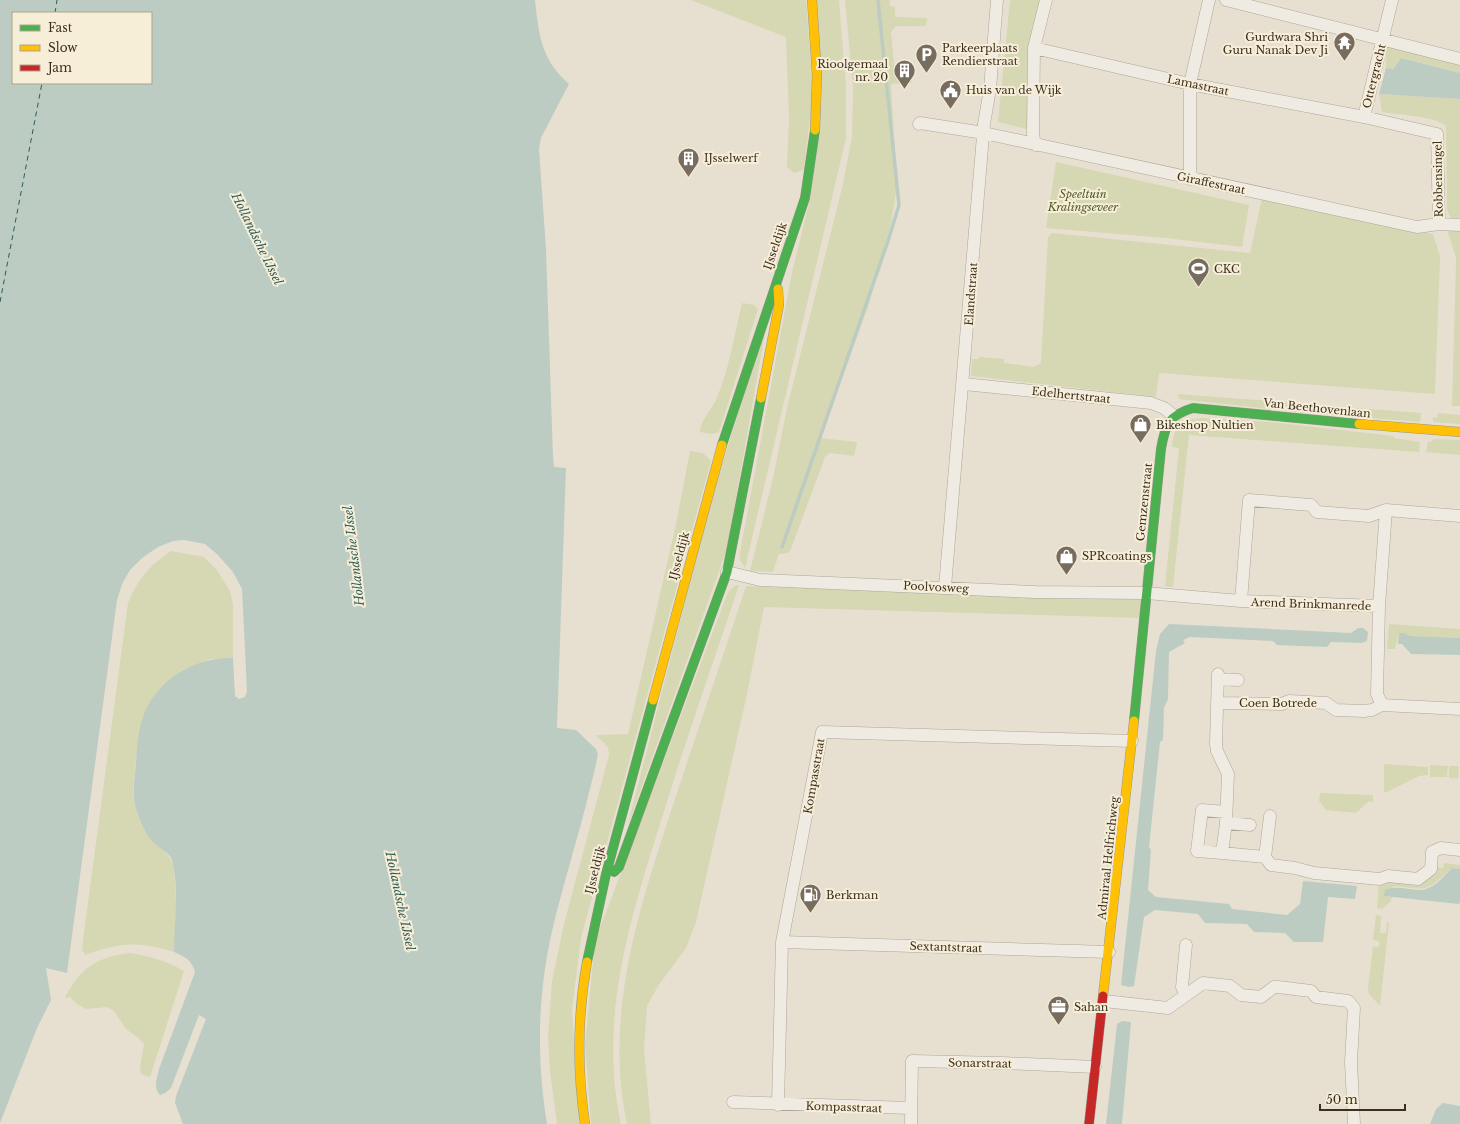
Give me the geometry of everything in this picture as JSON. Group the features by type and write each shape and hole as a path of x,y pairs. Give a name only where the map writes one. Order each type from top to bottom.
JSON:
{"street":[{"name":"IJsseldijk","path":"585,1124 578,1058 580,1009 591,940 606,874 720,451 775,283 805,198 815,140 819,86 812,0"},
{"name":"Elandstraat","path":"945,587 964,384 984,133 990,89 997,0"},
{"path":"1035,145 1033,134 1034,48 1046,0"},
{"path":"1190,179 1190,84 1209,0"},
{"path":"1226,0 1383,39 1392,0"},
{"name":"Ottergracht","path":"1437,134 1364,117 1383,39 1460,59"},
{"name":"Lamastraat","path":"1034,48 1190,84 1364,117"},
{"name":"Giraffestraat","path":"919,124 984,133 1418,228 1439,224 1460,224"},
{"name":"Robbensingel","path":"1437,134 1439,224"},
{"path":"606,874 616,871 619,867 727,572 779,305 779,291 775,283"},
{"name":"Edelhertstraat","path":"964,384 1151,403 1164,408 1174,416"},
{"name":"Van Beethovenlaan","path":"1174,416 1193,408 1423,430 1460,432"},
{"name":"Gemzenstraat","path":"1146,593 1161,450 1167,423 1174,416"},
{"path":"1241,601 1249,500 1311,504 1317,512 1369,516 1386,510 1460,516"},
{"name":"Arend Brinkmanrede","path":"1146,593 1241,601 1379,606 1386,510"},
{"name":"Poolvosweg","path":"727,572 760,580 1035,592 1146,593"},
{"name":"Admiraal Helfrichweg","path":"1089,1124 1110,952 1146,593"},
{"path":"1379,606 1377,694 1382,705 1460,709"},
{"name":"Coen Botrede","path":"1222,853 1226,817 1228,774 1217,751 1218,676 1238,680"},
{"name":"Coen Botrede","path":"1218,703 1282,704 1289,701 1326,702 1336,710 1364,712 1382,705"},
{"name":"Kompasstraat","path":"778,1105 782,942 822,732 1132,741"},
{"path":"1250,825 1202,810 1197,851 1265,857"},
{"path":"1270,816 1265,857 1271,865 1314,872 1380,879 1388,876 1418,879 1431,869 1432,852 1441,848 1460,850"},
{"name":"Sextantstraat","path":"782,942 1110,952"},
{"path":"1186,945 1182,987 1186,995"},
{"path":"1104,1001 1166,1008 1171,1007 1203,983 1230,986 1241,995 1261,997 1274,987 1278,987 1311,991 1316,998 1348,1001 1354,1008 1351,1062 1354,1124"},
{"name":"Sonarstraat","path":"910,1108 912,1061 1095,1067"},
{"name":"Kompasstraat","path":"733,1102 778,1105 910,1108"},
{"path":"910,1108 911,1124"}],"green space":[{"path":"691,0 806,0 813,92 804,170 794,173 787,167 789,118 786,37"},
{"path":"816,0 839,0 846,87 846,138 745,568 739,558 791,277 811,195"},
{"path":"845,0 890,0 890,6 895,7 895,17 927,18 926,26 896,26 891,32 894,65 912,65 912,83 891,84 897,186 891,224 868,307 820,438 857,442 854,456 830,453 825,457 791,549 788,553 779,554 773,572 750,571 773,478 787,408 843,184 852,137 853,87"},
{"path":"1010,0 1042,0 1030,130 998,122"},
{"path":"1386,47 1439,52 1460,58 1460,73 1401,58 1392,69 1386,68"},
{"path":"1379,94 1460,99 1460,218 1451,218 1447,210 1446,126 1434,120 1425,118 1382,112"},
{"name":"Speeltuin Kralingseveer","path":"1056,162 1249,205 1242,247 1166,238 1046,228"},
{"path":"1262,198 1433,234 1440,256 1435,394 1159,373 1156,397 971,376 972,359 979,359 979,357 1004,359 1004,363 1034,367 1041,363 1048,237 1052,233 1250,253"},
{"path":"1447,229 1460,230 1460,406 1452,406 1456,258"},
{"path":"742,303 754,305 758,309 719,432 712,434 700,432 700,428 715,402 724,378"},
{"path":"766,327 727,549 627,828 712,496"},
{"path":"1178,394 1421,413 1420,422 1297,412 1179,399"},
{"path":"1438,413 1460,415 1460,424 1433,422 1433,417 1437,418"},
{"path":"1201,418 1269,422 1394,436 1394,438 1420,442 1419,452 1189,435 1173,587 1165,586 1179,448 1172,447 1174,434 1179,425 1188,420"},
{"path":"1433,439 1460,440 1460,455 1426,452 1428,441 1432,442"},
{"path":"690,451 703,453 711,461 581,938 572,1009 580,1124 557,1124 550,1071 548,1036 552,981 564,924 609,755 608,747 596,735 628,734 676,524"},
{"path":"171,551 204,557 216,569 230,591 233,604 233,658 211,659 181,671 136,756 133,792 135,804 150,839 165,850 174,866 176,904 174,952 162,948 129,944 119,945 85,955 82,949 128,603 140,580 156,562"},
{"path":"736,585 739,585 689,732 649,858 638,895 621,970 615,1008 613,1047 615,1085 621,1124 591,1124 585,1045 595,941 728,592"},
{"path":"746,586 1134,596 1141,601 1140,618 764,607 747,694 696,922 686,948 658,986 647,1006 644,1050 651,1124 627,1124 621,1082 620,1040 623,999 629,957 650,876"},
{"path":"1389,624 1460,629 1460,638 1410,636 1404,633 1399,633 1395,649 1387,649"},
{"path":"1384,764 1428,767 1428,775 1419,776 1387,792 1384,792"},
{"path":"1430,765 1448,766 1447,777 1430,777"},
{"path":"1449,766 1459,766 1458,779 1449,778"},
{"path":"1320,793 1373,795 1373,802 1369,801 1356,813 1326,810 1319,801"},
{"path":"1444,863 1460,865 1460,869 1452,868 1436,882 1426,888 1394,886 1384,896 1392,897 1391,901 1382,909 1377,908 1379,883 1388,879 1426,881 1434,874 1435,867 1443,868"},
{"path":"1376,915 1381,916 1380,933 1386,933 1387,922 1389,923 1380,1006 1369,994 1368,988 1373,947 1379,947 1379,941 1373,940"},
{"path":"130,953 158,959 184,971 150,1077 141,1074 140,1068 144,1044 126,1029 114,1011 107,1007 86,1009 77,1004 70,997 65,998 77,979 91,966 108,958"}],"water":[{"name":"Hollandsche IJssel","path":"0,0 535,0 540,36 547,56 552,65 569,84 541,138 539,149 546,249 553,457 554,467 566,468 557,728 576,730 596,749 598,754 586,805 551,934 546,962 540,1015 540,1042 543,1096 547,1124 183,1124 175,1103 176,1096 206,1019 199,1015 171,1088 160,1095 158,1092 156,1083 159,1069 195,972 192,964 187,959 174,952 176,886 172,860 167,853 154,843 148,836 135,804 134,783 138,741 142,720 148,706 166,683 177,674 204,662 233,658 235,696 239,699 245,697 247,691 242,589 233,572 217,554 205,544 184,540 173,541 158,547 142,558 130,570 122,584 117,600 67,973 46,968 51,1000 37,1028 0,1123"},
{"path":"1401,58 1460,73 1460,99 1379,94 1386,68 1393,69"},
{"path":"1169,624 1351,633 1358,628 1363,628 1368,632 1367,641 1362,643 1331,642 1327,647 1277,645 1273,641 1190,637 1183,640 1185,643 1169,652 1168,699 1164,708 1163,740 1160,742 1149,847 1151,850 1148,890 1156,897 1229,904 1232,909 1287,915 1300,904 1303,881 1357,886 1355,899 1328,897 1323,942 1294,942 1285,933 1254,932 1247,924 1205,923 1198,914 1155,910 1144,917 1134,986 1129,987 1121,985 1156,651 1160,634"},
{"path":"1399,633 1404,633 1410,636 1460,638 1460,655 1411,654 1402,644 1398,644"},
{"path":"1452,868 1460,869 1460,903 1458,904 1384,896 1385,890 1391,888 1421,890 1430,888"},
{"path":"1122,1021 1131,1022 1122,1124 1106,1124 1117,1024"},
{"path":"1443,1103 1460,1106 1460,1124 1430,1124 1436,1109"}],"waterway":[{"path":"782,547 888,241 899,205 878,0"}],"ferry route":[{"path":"55,12 57,0"},
{"path":"0,302 42,84"}],"traffic: fast":[{"path":"722,445 805,198 815,130"},
{"path":"614,872 619,867 727,572 761,398"},
{"path":"1134,721 1161,449 1164,433 1173,418 1178,414 1193,408 1359,424"},
{"path":"587,962 606,874 653,700"}],"traffic: slow":[{"path":"812,0 817,76 815,130"},
{"path":"761,398 779,305 778,289"},
{"path":"1359,424 1460,432"},
{"path":"653,700 722,445"},
{"path":"1103,996 1134,721"},
{"path":"585,1124 582,1104 579,1043 581,1003 587,962"}],"traffic: jam":[{"path":"1089,1124 1103,996"}],"place":[{"name":"Gurdwara Shri Guru Nanak Dev Ji","path":"1344,62"},
{"name":"Parkeerplaats Rendierstraat","path":"926,74"},
{"name":"Rioolgemaal nr. 20","path":"904,90"},
{"name":"Huis van de Wijk","path":"951,110"},
{"name":"IJsselwerf","path":"688,178"},
{"name":"CKC","path":"1199,288"},
{"name":"Bikeshop Nultien","path":"1140,444"},
{"name":"SPRcoatings","path":"1067,576"},
{"name":"Berkman","path":"811,914"},
{"name":"Sahan","path":"1059,1026"}]}
